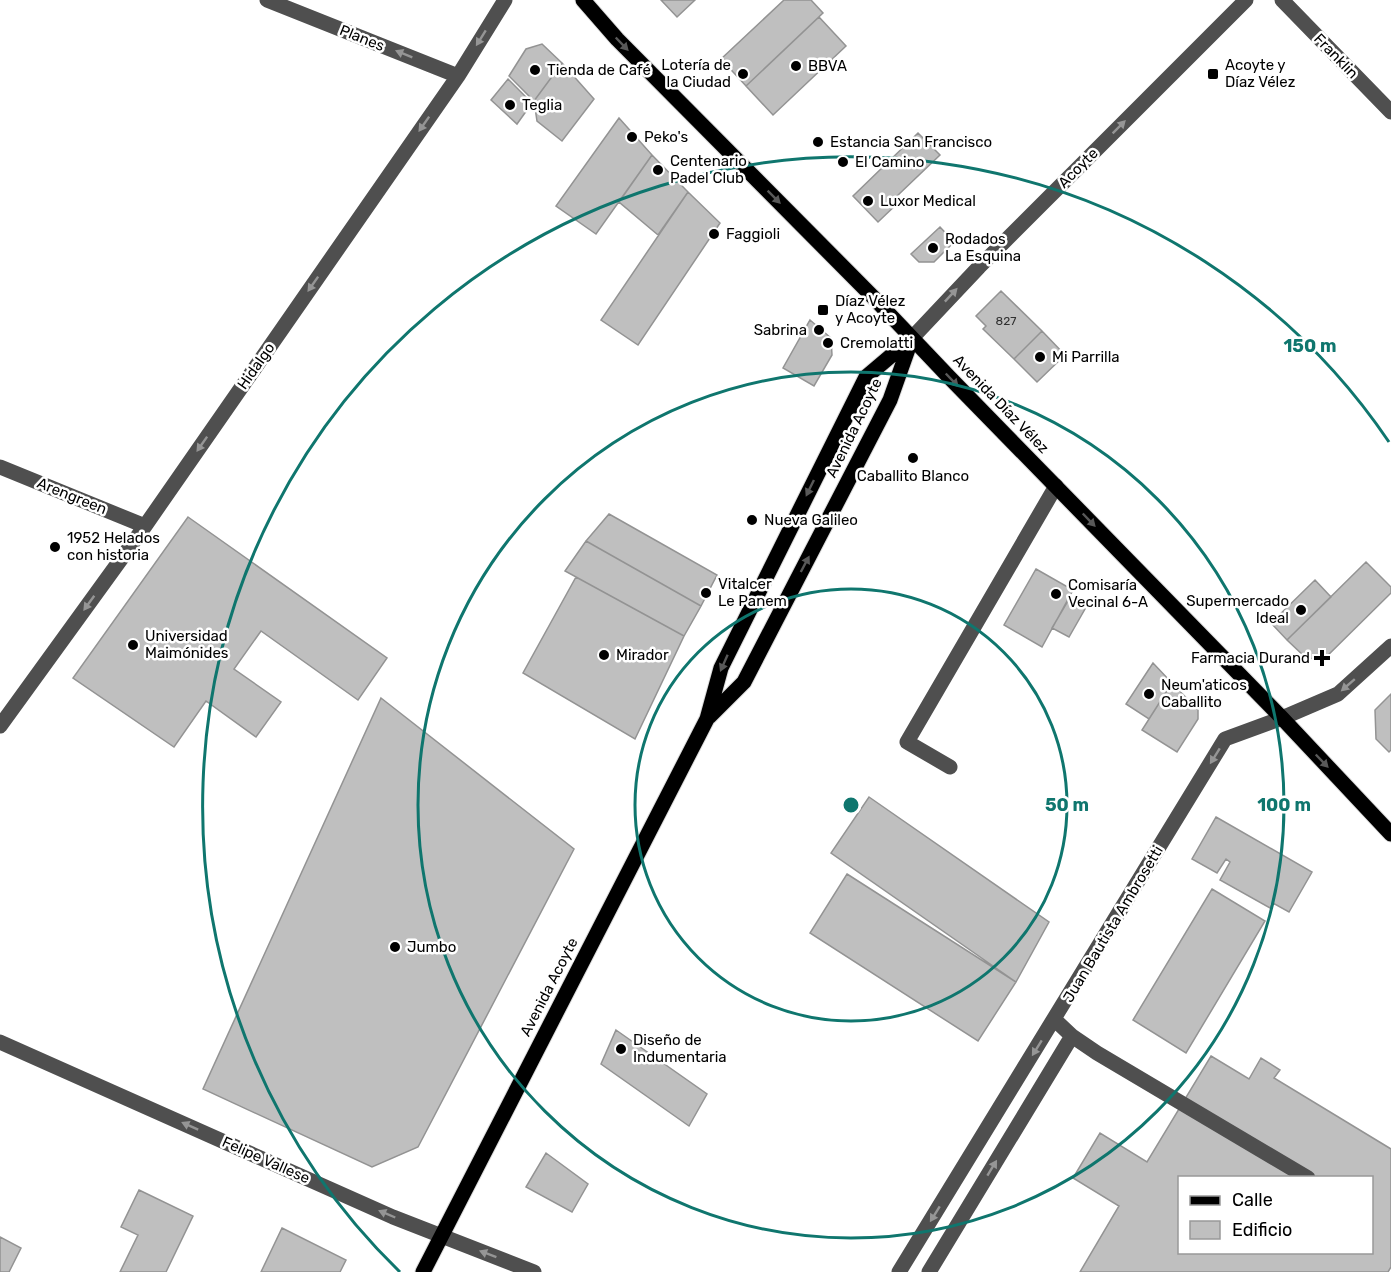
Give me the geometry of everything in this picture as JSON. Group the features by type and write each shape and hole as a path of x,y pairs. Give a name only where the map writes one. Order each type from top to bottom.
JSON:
{"main road":[{"name":"Avenida Díaz Vélez","path":"583,0 617,39 873,297 1282,718 1391,834"},
{"name":"Avenida Acoyte","path":"707,719 744,682 891,399 912,338"},
{"name":"Avenida Acoyte","path":"423,1272 707,719 721,668 866,376 912,338"}],"street":[{"name":"Planes","path":"267,0 458,76"},
{"name":"Hidalgo","path":"0,726 145,525 458,76 505,0"},
{"name":"Acoyte","path":"912,338 963,283 1246,0"},
{"name":"Franklin","path":"1282,0 1391,112"},
{"name":"Arengreen","path":"0,467 145,525"},
{"path":"950,767 907,742 1056,486"},
{"name":"Juan Bautista Ambrosetti","path":"899,1272 1226,740 1338,694 1391,646"},
{"path":"1054,1019 1072,1036 1097,1053 1305,1176"},
{"path":"929,1272 1072,1036"},
{"name":"Felipe Vallese","path":"0,1042 393,1217 534,1272"}],"building":[{"path":"661,0 695,0 677,17"},
{"path":"784,0 811,0 823,13 746,86 721,59"},
{"name":"BBVA","path":"819,17 846,46 773,115 746,86"},
{"name":"Tienda de Café","path":"542,44 562,63 534,101 509,76 526,49"},
{"path":"562,63 594,99 562,141 537,121 534,101"},
{"path":"508,79 532,103 517,124 491,100"},
{"path":"619,118 652,155 596,234 556,206"},
{"path":"918,133 940,155 896,197 900,201 878,222 853,196"},
{"path":"652,155 688,192 658,235 619,202"},
{"path":"688,192 720,223 638,345 601,320"},
{"name":"Rodados La Esquina","path":"940,227 954,242 934,262 919,262 911,254"},
{"path":"1001,291 1042,331 1014,359 983,329 986,326 976,316"},
{"path":"810,320 831,338 832,355 814,386 783,368"},
{"name":"Mi Parrilla","path":"1042,331 1065,355 1037,382 1014,359"},
{"path":"609,514 717,575 701,606 586,541"},
{"path":"188,517 387,658 358,700 261,631 234,669 281,702 256,737 206,701 174,747 73,678"},
{"path":"586,541 701,606 684,636 565,571"},
{"path":"1366,562 1391,587 1391,593 1325,658 1320,660 1304,656 1287,640"},
{"path":"1036,569 1073,590 1042,647 1004,625"},
{"name":"Mirador","path":"576,577 684,636 635,739 523,673"},
{"name":"Supermercado Ideal","path":"1315,580 1331,597 1287,640 1271,623"},
{"path":"1069,599 1085,609 1069,637 1052,628"},
{"name":"Neum'aticos Caballito","path":"1153,663 1172,683 1149,719 1126,704"},
{"path":"1172,683 1198,710 1198,719 1177,752 1142,730"},
{"path":"1391,694 1391,750 1389,752 1376,739 1375,710"},
{"name":"Jumbo","path":"381,698 574,849 418,1147 372,1167 203,1089"},
{"path":"869,797 1049,922 1016,982 831,853"},
{"path":"1216,817 1312,872 1289,912 1273,903 1270,908 1220,880 1230,862 1226,859 1217,873 1192,859"},
{"path":"847,874 1016,982 978,1041 810,933"},
{"path":"1212,889 1265,921 1186,1053 1133,1020"},
{"path":"616,1030 707,1094 689,1126 601,1064"},
{"path":"1211,1056 1249,1079 1261,1058 1280,1070 1274,1078 1391,1149 1391,1267 1388,1272 1080,1272 1119,1206 1073,1178 1100,1133 1147,1162"},
{"path":"546,1153 588,1184 572,1212 526,1187"},
{"path":"139,1190 193,1216 166,1272 120,1272 138,1235 121,1227"},
{"path":"282,1228 346,1260 340,1272 261,1272"},
{"path":"0,1237 21,1248 9,1272 0,1272"}],"place":[{"name":"BBVA","path":"796,66"},
{"name":"Tienda de Café","path":"535,70"},
{"name":"Lotería de la Ciudad","path":"743,74"},
{"name":"Acoyte y Díaz Vélez","path":"1213,74"},
{"name":"Teglia","path":"510,105"},
{"name":"Peko's","path":"632,137"},
{"name":"Estancia San Francisco","path":"818,142"},
{"name":"El Camino","path":"843,162"},
{"name":"Centenario Padel Club","path":"658,170"},
{"name":"Luxor Medical","path":"868,201"},
{"name":"Faggioli","path":"714,234"},
{"name":"Rodados La Esquina","path":"933,248"},
{"name":"Díaz Vélez y Acoyte","path":"823,310"},
{"name":"Sabrina","path":"819,330"},
{"name":"Cremolatti","path":"828,343"},
{"name":"Mi Parrilla","path":"1040,357"},
{"name":"Caballito Blanco","path":"913,458"},
{"name":"Nueva Galileo","path":"752,520"},
{"name":"1952 Helados con historia","path":"55,547"},
{"name":"Vitalcer Le Panem","path":"706,593"},
{"name":"Comisaría Vecinal 6-A","path":"1056,594"},
{"name":"Supermercado Ideal","path":"1301,610"},
{"name":"Universidad Maimónides","path":"133,645"},
{"name":"Mirador","path":"604,655"},
{"name":"Farmacia Durand","path":"1322,658"},
{"name":"Neum'aticos Caballito","path":"1149,694"},
{"name":"Jumbo","path":"395,947"},
{"name":"Diseño de Indumentaria","path":"621,1049"}]}
